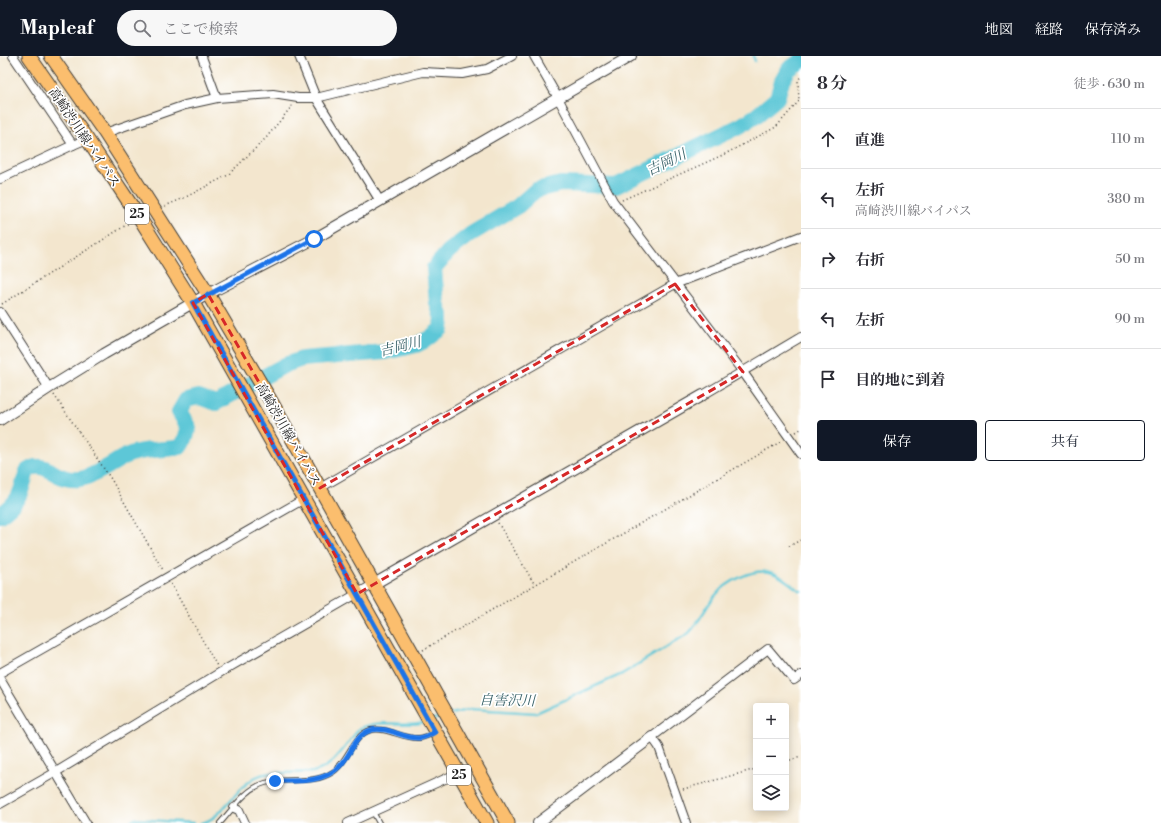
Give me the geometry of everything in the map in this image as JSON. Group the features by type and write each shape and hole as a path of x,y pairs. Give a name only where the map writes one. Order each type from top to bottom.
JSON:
{"main road":[{"name":"高崎渋川線バイパス","path":"29,56 139,216 193,303 487,823"},
{"name":"高崎渋川線バイパス","path":"51,56 105,133 208,294 271,401 508,823"}],"street":[{"path":"12,56 73,145"},
{"path":"299,56 316,98 380,201"},
{"path":"105,133 185,105 217,98 273,94 298,98 316,98 423,72 462,74 487,69 512,56"},
{"path":"534,56 614,202 742,372 801,454"},
{"path":"0,420 48,388 104,354 208,294 314,239 631,56"},
{"path":"202,57 217,98"},
{"path":"0,179 87,139"},
{"path":"320,488 675,284 801,236"},
{"path":"0,312 48,388"},
{"path":"0,804 56,772 221,672 703,395 801,337"},
{"path":"0,673 304,499"},
{"path":"538,823 768,650 794,680 801,675"},
{"path":"0,679 86,823"},
{"path":"652,737 658,747 686,823"},
{"path":"348,823 458,773"},
{"path":"234,808 239,810 245,823"}],"lane":[{"path":"220,823 245,795 255,787 275,781 317,779 322,778 332,772 344,761 361,736 370,730 382,729 401,736 418,738 434,729"},
{"path":"373,812 379,823"}],"path":[{"path":"614,202 725,154 776,127 799,101 798,82 801,75"},
{"path":"155,210 184,198 228,175 266,138 298,98"},
{"path":"0,305 139,216"},
{"path":"48,388 111,479"},
{"path":"414,655 789,437"},
{"path":"494,515 535,585"},
{"path":"789,546 801,540"},
{"path":"789,760 801,757"},
{"path":"675,792 753,770"}],"highlighted area":[{"path":"675,284 743,372 357,594 193,303 208,294 320,488"}],"waterway":[{"path":"753,56 755,61"},
{"name":"吉岡川","path":"0,515 16,501 21,491 27,471 33,468 42,467 63,477 79,479 90,476 132,453 180,447 189,428 179,412 186,400 199,397 216,403 285,365 302,359 386,352 416,345 428,339 441,329 442,318 437,303 434,268 449,251 471,234 518,206 536,190 561,184 616,186 740,126 756,116 777,98 782,81 789,69 801,61"},
{"name":"自害沢川","path":"451,714 471,709 536,713 622,674 689,633 719,591 740,577 757,572 773,573 801,591"},
{"name":"自害沢川","path":"434,719 444,716"},
{"name":"自害沢川","path":"201,823 208,821 215,816 242,788 259,775 271,773 313,772 328,765 334,760 359,729 384,723 417,724 425,722"},
{"name":"自害沢川","path":"127,823 135,819 193,823"}],"route":[{"path":"275,781 300,781 322,778 339,767 356,741 370,730 382,729 401,736 418,738 435,732 193,303 314,239"}]}
